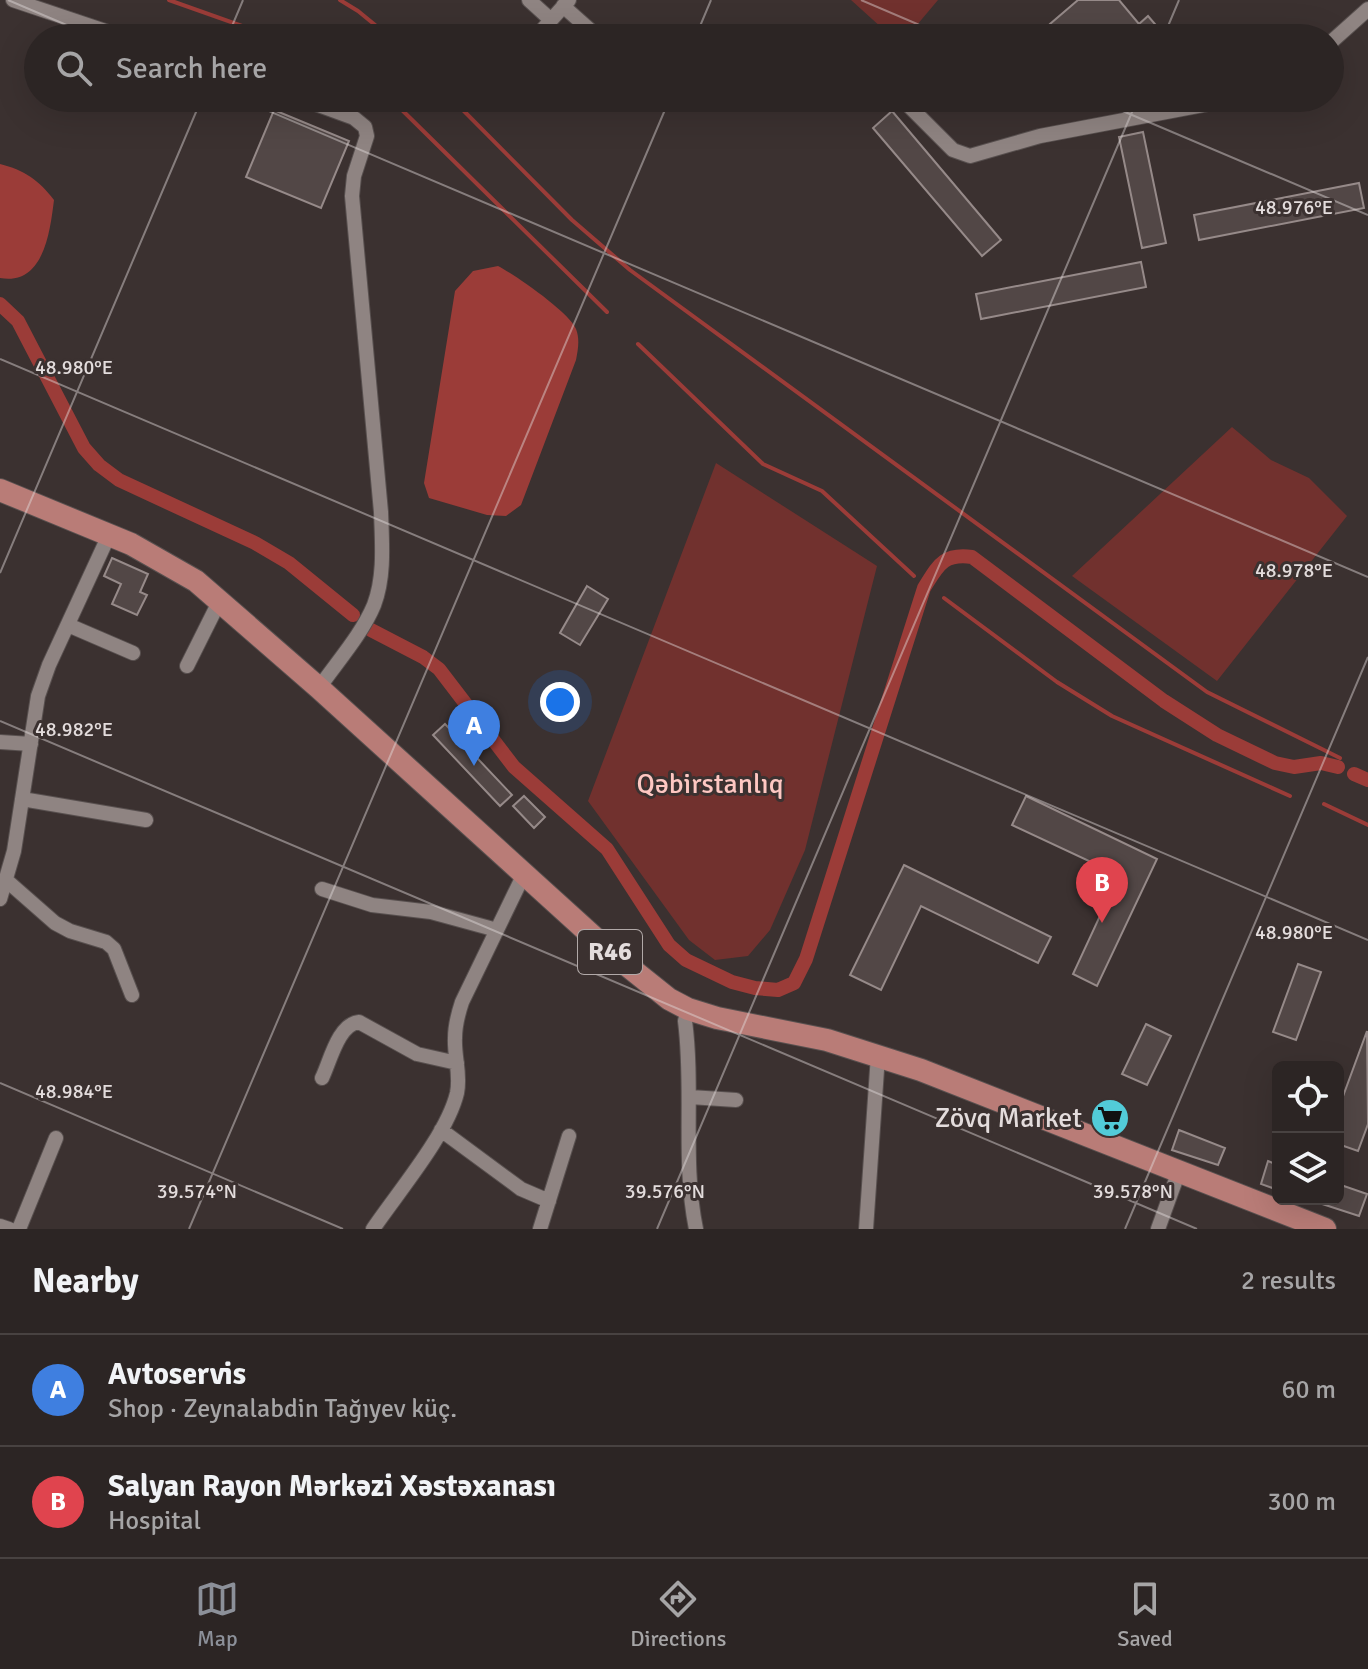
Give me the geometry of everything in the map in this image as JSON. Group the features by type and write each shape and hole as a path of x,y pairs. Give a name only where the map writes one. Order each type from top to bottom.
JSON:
{"main road":[{"name":"R46","path":"0,490 109,535 174,567 220,600 649,985 688,1009 717,1018 827,1040 878,1055 1325,1229"}],"street":[{"path":"13,0 84,24"},
{"path":"529,0 551,20"},
{"path":"547,24 566,3 586,24"},
{"path":"1344,30 1368,9"},
{"path":"319,688 368,617 375,603 382,564 381,512 352,196 354,176 367,136 365,127 354,118 338,112"},
{"path":"915,112 953,150 970,156 1040,136 1166,112"},
{"path":"0,899 14,851 38,696 109,535"},
{"path":"187,666 220,600"},
{"path":"68,625 133,653"},
{"path":"0,742 31,744"},
{"path":"22,799 146,820"},
{"path":"373,1229 441,1130 456,1096 459,1079 454,1040 456,1021 462,1002 524,874"},
{"path":"6,880 55,923 106,942 114,949 132,995"},
{"path":"322,889 372,905 431,912 497,930"},
{"path":"688,1009 685,1021 690,1097 691,1205 696,1229"},
{"path":"322,1078 344,1030 352,1023 359,1022 417,1054 457,1063"},
{"path":"866,1229 878,1055"},
{"path":"690,1097 736,1100"},
{"path":"441,1130 521,1189 549,1201"},
{"path":"540,1229 569,1136"},
{"path":"19,1229 56,1138"},
{"path":"1158,1229 1179,1171"},
{"path":"0,1226 9,1229"}],"green space":[{"path":"851,0 938,0 918,24 878,24"},
{"path":"1232,427 1271,460 1309,478 1347,516 1217,681 1072,576"},
{"name":"Qəbirstanlıq","path":"716,463 877,566 805,850 770,930 748,956 715,960 689,940 588,801"}],"shaded area":[{"path":"0,164 30,177 54,200 42,254 26,274 15,278 0,278"},
{"path":"498,266 563,313 576,329 578,341 576,360 521,505 506,516 487,515 429,498 424,483 455,291 473,271"}],"building":[{"path":"1078,0 1119,0 1139,24 1050,24"},
{"path":"1148,16 1155,24 1139,24"},
{"path":"273,112 349,141 321,208 246,177"},
{"path":"893,112 1001,240 982,256 873,128"},
{"path":"1143,132 1166,243 1142,248 1119,137"},
{"path":"1359,183 1364,208 1199,240 1194,215"},
{"path":"1141,262 1146,287 981,319 976,294"},
{"path":"112,558 148,574 140,592 147,595 137,615 112,604 121,584 104,576"},
{"path":"587,586 608,599 580,645 560,633"},
{"path":"445,724 512,795 500,806 433,735"},
{"path":"524,796 545,817 534,828 513,806"},
{"path":"1026,796 1157,859 1097,986 1073,974 1119,875 1012,825"},
{"path":"904,865 1051,937 1038,963 921,906 881,990 850,975"},
{"path":"1298,964 1321,972 1296,1040 1273,1032"},
{"path":"1146,1024 1171,1036 1147,1085 1122,1074"},
{"path":"1367,1031 1368,1124 1358,1151 1344,1146 1344,1094"},
{"path":"1104,1102 1126,1111 1118,1132 1095,1123"},
{"path":"1179,1130 1225,1148 1218,1165 1172,1150"},
{"path":"1268,1161 1272,1163 1272,1188 1261,1184"},
{"path":"1344,1186 1367,1194 1359,1216 1325,1205 1344,1205"}],"waterway":[{"path":"169,0 237,24"},
{"path":"340,0 374,24"},
{"path":"404,112 607,312"},
{"path":"465,112 572,220 630,270 1207,692 1340,758"},
{"path":"0,304 18,321 84,448 99,465 119,480 255,543 289,563 353,615"},
{"path":"638,344 763,464 822,491 914,576"},
{"path":"371,630 423,657 439,669 514,767 607,849 669,945 686,960 732,982 755,988 778,990 794,983 806,959 924,588 938,567 948,559 972,557 1164,701 1217,735 1275,763 1294,767 1321,763 1338,767"},
{"path":"944,598 1057,682 1112,716 1290,796"},
{"path":"1354,774 1368,780"},
{"path":"1324,804 1368,825"}],"place":[{"name":"Avtoservis","path":"474,766"},
{"name":"Salyan Rayon Mərkəzi Xəstəxanası","path":"1102,923"},
{"name":"Zövq Market","path":"1110,1118"}]}
